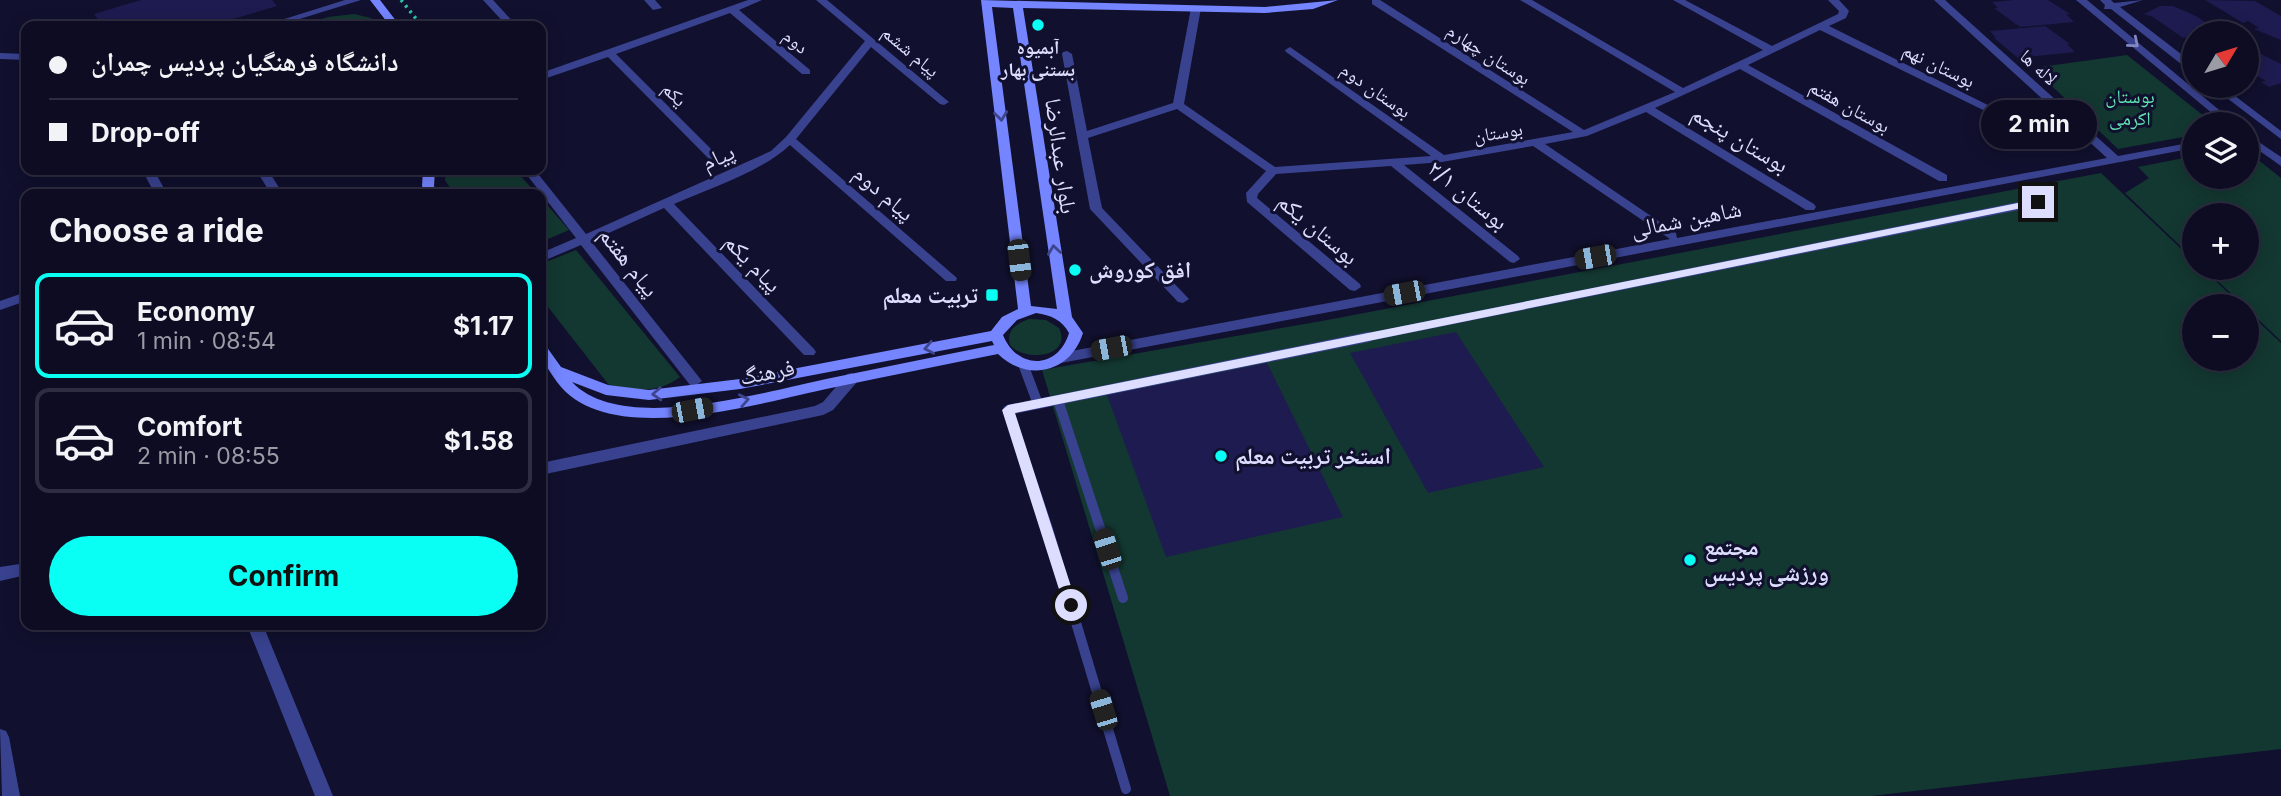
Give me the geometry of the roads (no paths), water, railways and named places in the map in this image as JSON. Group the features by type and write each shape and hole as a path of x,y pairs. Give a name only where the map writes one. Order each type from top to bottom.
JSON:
{"main road":[{"path":"375,0 392,21"},
{"path":"1026,311 987,2 1265,10 1313,6 1333,0"},
{"name":"بلوار عبدالرضا","path":"1017,2 1065,317"},
{"path":"1047,310 1065,317 1076,333 1070,351 1061,358 1036,365 1023,364 1005,356 998,342 1006,320 1026,311 1047,310"},
{"name":"فرهنگ","path":"561,377 606,390 649,395 740,384 998,342"},
{"name":"فرهنگ","path":"546,356 561,377 594,403 638,414 692,410 852,378 998,342"}],"street":[{"path":"284,21 356,0"},
{"path":"488,0 507,21"},
{"path":"546,75 757,0"},
{"name":"پیام ششم","path":"821,0 944,102"},
{"path":"1525,0 1683,92"},
{"path":"1678,0 1772,50"},
{"path":"1822,26 1842,16 1844,11 1833,0"},
{"name":"لاله ها","path":"1939,0 2116,160"},
{"path":"2081,0 2216,112"},
{"path":"2092,9 2109,3 2138,0"},
{"name":"بوستان چهارم","path":"1376,2 1583,134"},
{"path":"2109,3 2182,60"},
{"path":"1178,105 1196,8"},
{"name":"دوم","path":"732,9 806,72"},
{"name":"بوستان","path":"1273,171 1442,159 1583,134 1683,92 1822,26"},
{"name":"بوستان نهم","path":"1822,26 2042,135"},
{"name":"پیام","path":"546,256 775,153 790,139 871,40"},
{"name":"بوستان دوم","path":"1290,50 1442,159"},
{"name":"یکم","path":"610,53 715,159"},
{"path":"1067,54 1096,209 1183,299"},
{"path":"0,56 21,57"},
{"name":"بوستان هفتم","path":"1741,65 1943,178"},
{"path":"2232,98 2281,136"},
{"path":"1081,137 1178,105"},
{"path":"1178,105 1273,171"},
{"name":"بوستان پنجم","path":"1647,108 1810,207"},
{"path":"2267,125 2281,120"},
{"name":"پیام دوم","path":"790,139 951,278"},
{"path":"1537,144 1672,236"},
{"path":"2259,146 2281,163"},
{"name":"شاهین شمالی","path":"1061,358 2182,147"},
{"name":"بوستان ۲/۱","path":"1395,164 1514,259"},
{"name":"بوستان یکم","path":"1273,171 1252,193 1251,198 1355,287"},
{"name":"پیام هفتم","path":"533,175 544,189"},
{"name":"پیام هفتم","path":"546,191 695,381"},
{"name":"پیام یکم","path":"666,203 809,352"},
{"path":"0,306 21,298"},
{"path":"546,467 818,411 828,406 852,378"},
{"path":"0,574 21,570"},
{"path":"257,630 324,796"},
{"path":"0,737 11,796"}],"lane":[{"path":"1126,789 1047,526 1008,410 2038,202"},
{"path":"1023,364 1038,404"},
{"path":"1058,400 1123,598"}],"place":[{"name":"آبمیوه بستنی بهار","path":"1038,25"},
{"name":"افق کوروش","path":"1075,270"},
{"name":"تربیت معلم","path":"992,295"},
{"name":"استخر تربیت معلم","path":"1221,456"},
{"name":"مجتمع ورزشی پردیس","path":"1690,560"}],"park label":[{"name":"بوستان اکرمی","path":"2130,107"}]}
